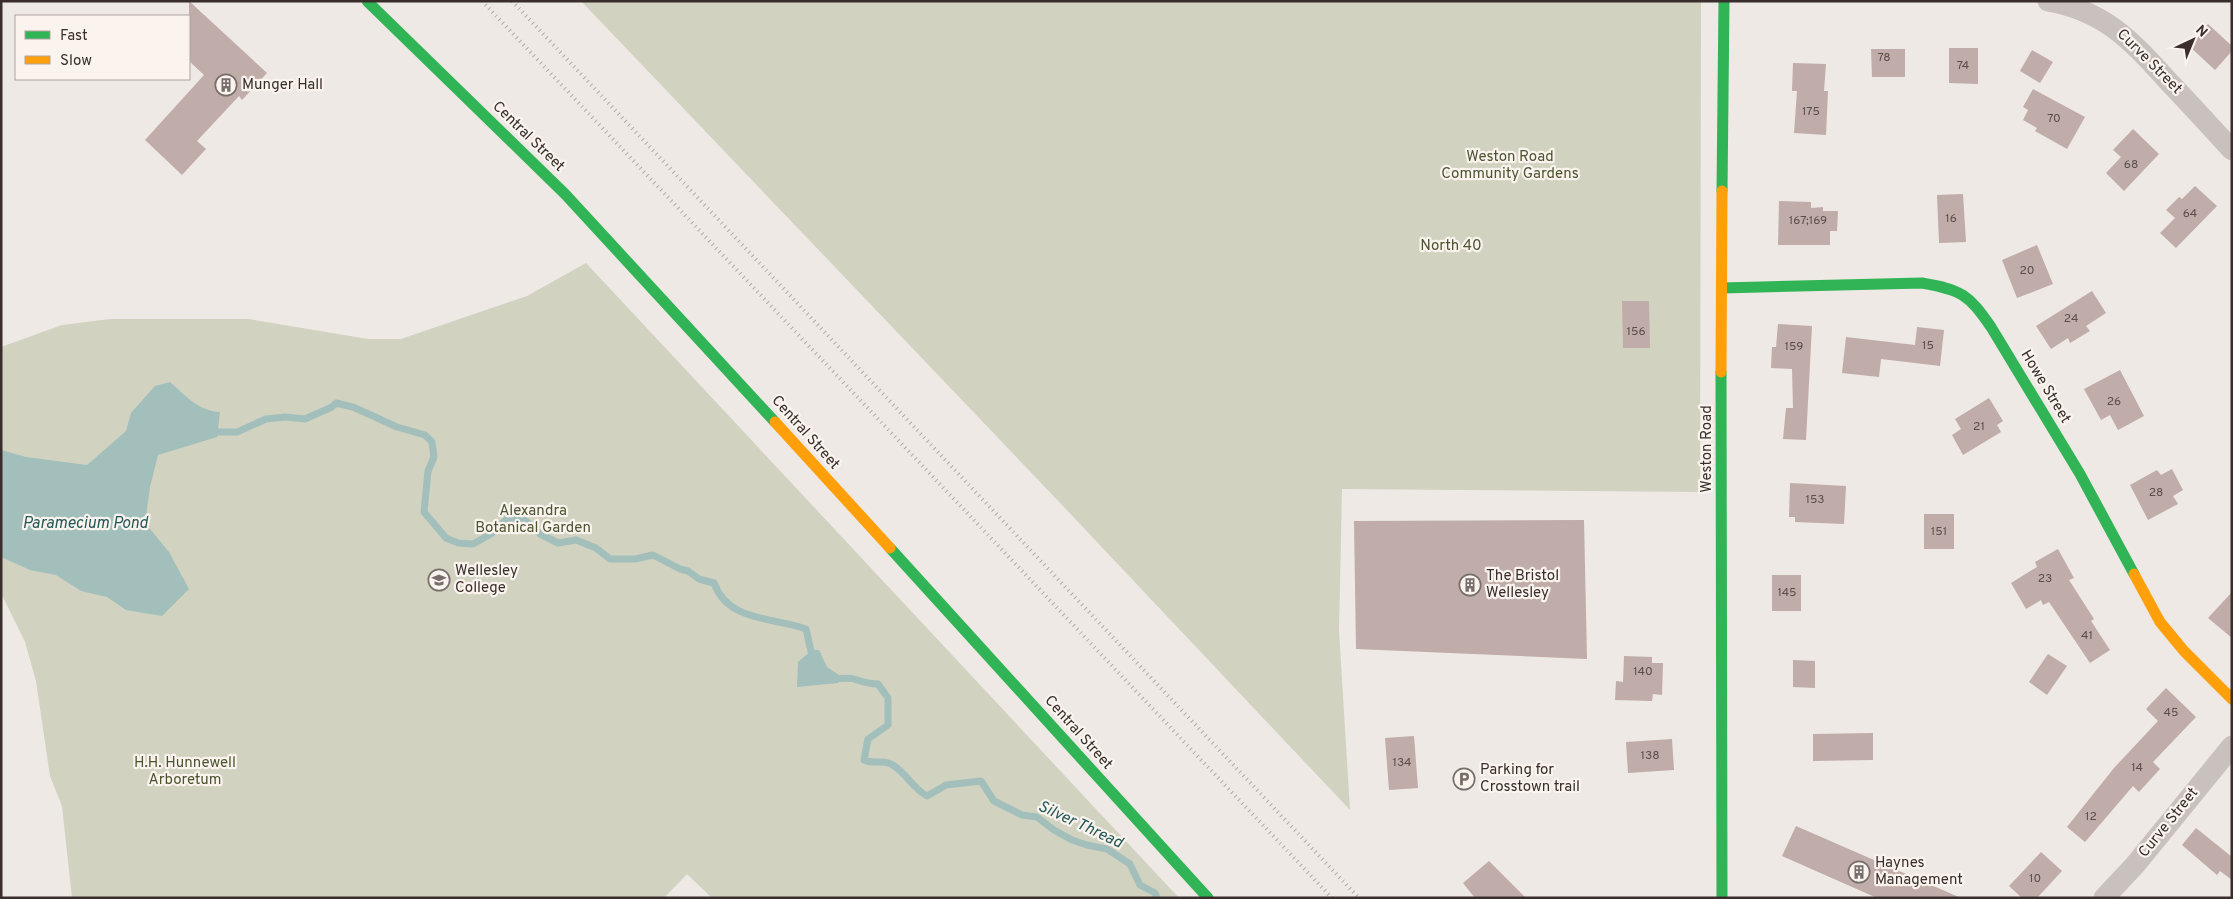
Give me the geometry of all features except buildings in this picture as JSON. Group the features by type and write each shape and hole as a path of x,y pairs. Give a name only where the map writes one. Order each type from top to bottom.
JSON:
{"main road":[{"name":"Central Street","path":"367,1 572,201 1208,898"},
{"name":"Weston Road","path":"1722,898 1724,1"},
{"name":"Howe Street","path":"1722,288 1934,284 1951,288 1965,296 1991,327 2070,458 2160,622 2184,651 2232,699"}],"street":[{"name":"Curve Street","path":"2048,1 2081,9 2117,29 2137,46 2232,150"},
{"name":"Curve Street","path":"2104,898 2135,865 2232,746"}],"green space":[{"name":"North 40","path":"581,1 1701,1 1700,492 1342,489 1339,631 1350,810"},
{"name":"Alexandra Botanical Garden","path":"586,263 1179,898 712,898 687,874 664,898 72,898 62,806 50,776 36,681 25,642 1,593 1,347 62,325 110,319 248,319 368,339 401,339 527,296"}],"water":[{"name":"Paramecium Pond","path":"170,382 198,405 205,409 220,412 217,437 158,455 150,487 145,523 169,552 189,589 162,616 126,610 107,597 81,591 56,575 30,570 1,557 1,450 26,457 87,465 126,431 131,413 155,386"},
{"path":"812,650 819,650 827,667 842,677 838,683 797,687 798,662"}],"waterway":[{"name":"Silver Thread","path":"217,432 237,432 266,419 285,417 305,419 332,407 336,403 353,407 397,427 425,435 432,442 434,457 428,471 424,512 446,538 458,543 473,544 491,534 508,518 524,519 540,534 558,543 576,540 596,548 610,559 635,559 653,555 680,569 688,571 699,579 714,583 721,596 741,612 806,629 813,660"},
{"name":"Silver Thread","path":"833,679 851,678 878,684 888,698 888,725 868,739 864,760 891,764 927,796 946,785 981,781 994,801 1022,815 1037,817 1054,830 1072,840 1107,849 1130,864 1140,885 1155,893 1157,898"}],"railway":[{"path":"482,1 1332,898"},
{"path":"512,1 1359,898"}],"traffic: fast":[{"path":"367,1 565,194 775,422"},
{"path":"1722,191 1724,1"},
{"path":"1722,288 1922,283 1946,288 1963,295 1970,300 1991,327 2080,474 2134,574"},
{"path":"1721,372 1722,898"},
{"path":"890,548 1208,898"}],"traffic: slow":[{"path":"1721,372 1722,191"},
{"path":"775,422 890,548"},
{"path":"2134,574 2160,622 2184,651 2232,699"}],"place":[{"name":"Munger Hall","path":"226,85"},
{"name":"Wellesley College","path":"439,580"},
{"name":"The Bristol Wellesley","path":"1470,585"},
{"name":"Parking for Crosstown trail","path":"1464,779"},
{"name":"Haynes Management","path":"1859,872"}],"park label":[{"name":"Weston Road Community Gardens","path":"1510,166"},
{"name":"H.H. Hunnewell Arboretum","path":"185,772"}]}
